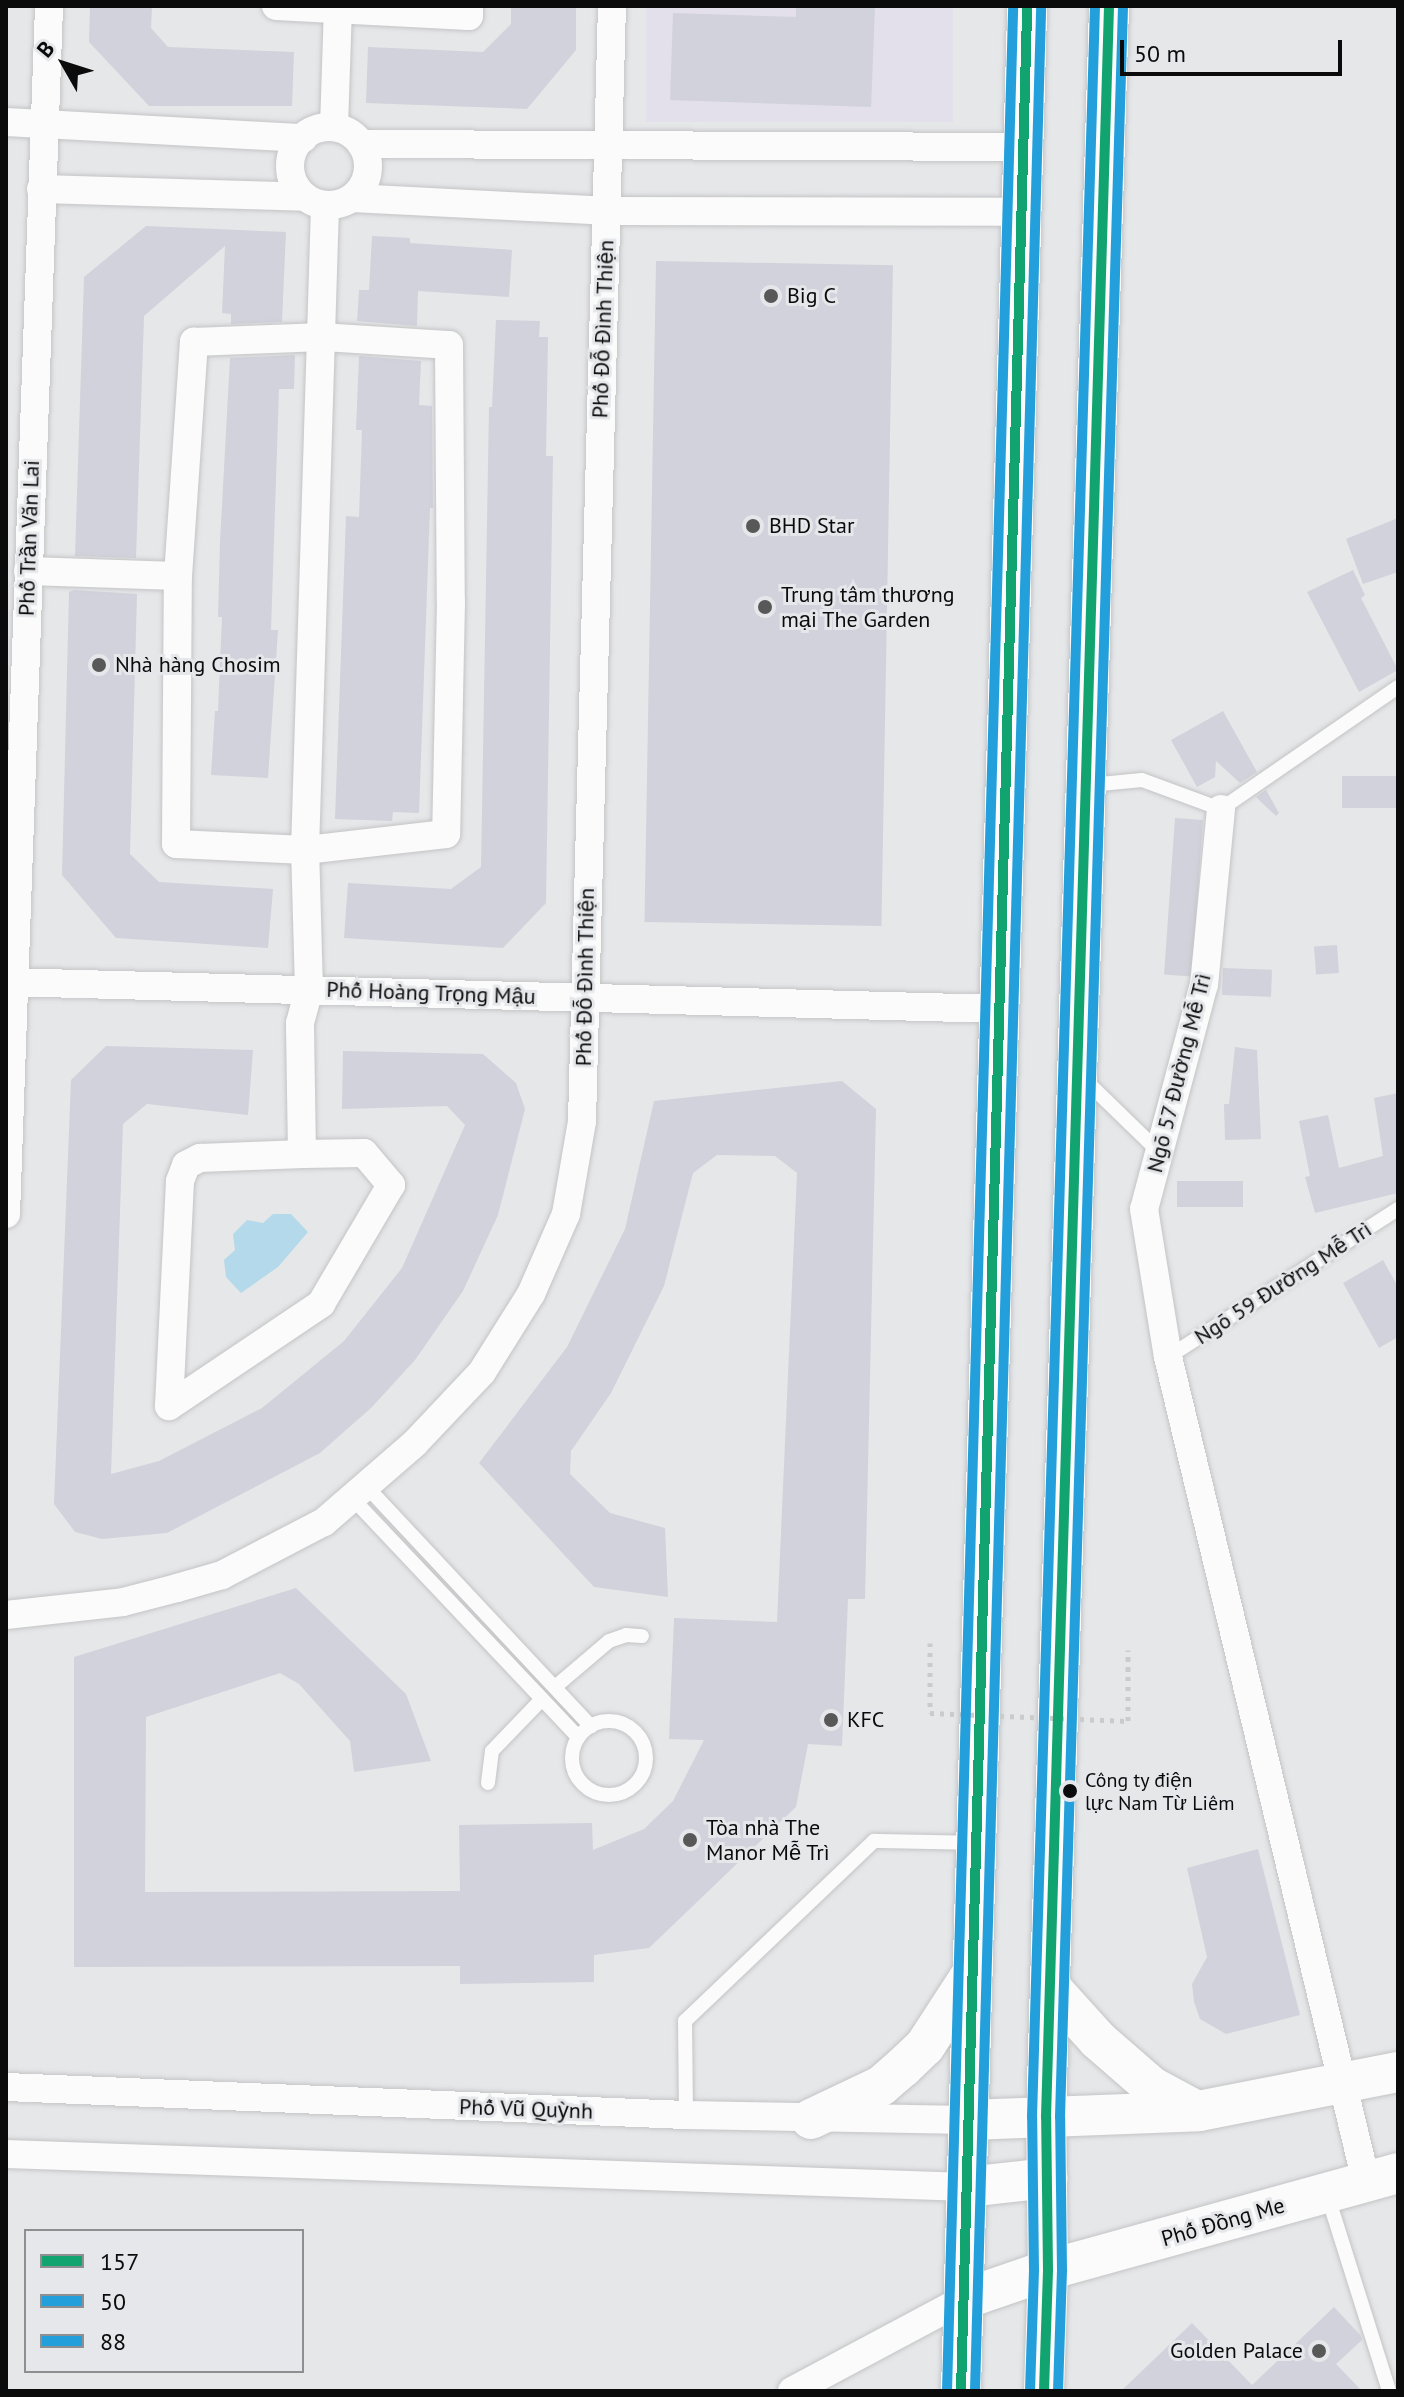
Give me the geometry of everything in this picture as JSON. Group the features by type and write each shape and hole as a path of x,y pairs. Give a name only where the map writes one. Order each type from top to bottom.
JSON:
{"main road":[{"path":"961,2391 1027,6"},
{"path":"1044,2391 1048,2270 1046,2117 1109,6"},
{"path":"811,2119 881,2086 902,2068 925,2046 975,1969"},
{"path":"1051,1988 1098,2040 1152,2087 1199,2111"},
{"path":"1046,2117 1199,2111 1398,2072"},
{"name":"Phố Vũ Quỳnh","path":"969,2120 1046,2117"},
{"name":"Phố Đồng Me","path":"964,2299 1048,2270 1382,2177"},
{"path":"967,2187 1048,2178"}],"street":[{"name":"Phố Trần Văn Lai","path":"6,1214 9,982 49,6"},
{"path":"276,6 469,16 469,6"},
{"name":"Phố Đỗ Đình Thiện","path":"6,1615 123,1602 222,1575 279,1549 324,1522 360,1493 449,1409 482,1372 511,1330 551,1253 566,1214 582,1121 612,6"},
{"path":"334,127 338,8"},
{"path":"6,122 304,138"},
{"path":"334,127 346,131 361,144 368,162 367,176 327,200 296,188 290,164 293,152 304,138 320,128 334,127"},
{"path":"361,144 1023,147"},
{"path":"41,189 606,211 1021,212"},
{"path":"302,1154 300,1023 309,990 305,850 327,200"},
{"path":"322,337 449,345 451,602 446,834 305,850 176,844 178,576 194,342 322,337"},
{"path":"28,571 178,576"},
{"name":"Ngõ 57 Đường Mễ Trì","path":"1221,809 1204,984 1144,1209 1168,1357 1343,2083 1382,2177"},
{"name":"Phố Hoàng Trọng Mậu","path":"9,982 1000,1009"},
{"path":"364,1153 391,1185 321,1304 169,1406 180,1181 186,1165 200,1158 302,1154 364,1153"},
{"name":"Phố Vũ Quỳnh","path":"6,2087 686,2115 969,2120"},
{"path":"6,2154 967,2187"},
{"path":"792,2391 964,2299"}],"lane":[{"path":"1086,786 1142,780 1221,809 1398,687"},
{"path":"1078,1073 1159,1152"},
{"name":"Ngõ 59 Đường Mễ Trì","path":"1168,1357 1398,1209"},
{"path":"360,1493 591,1726"},
{"path":"360,1493 578,1737"},
{"path":"555,1687 609,1641 626,1635 642,1636"},
{"path":"488,1783 492,1751 542,1699"},
{"path":"609,1721 621,1723 641,1737 647,1762 636,1784 614,1796 589,1791 580,1783 571,1761 578,1737 591,1726 609,1721"},
{"path":"686,2115 685,2021 874,1841 977,1843"},
{"path":"1327,2193 1389,2391"}],"path":[{"path":"930,1643 930,1713 1128,1721 1128,1650"}],"shaded area":[{"path":"646,6 953,6 953,122 646,122"}],"water":[{"path":"273,1214 291,1214 308,1232 278,1267 241,1293 226,1277 224,1260 235,1250 233,1234 247,1220 263,1223"}],"building":[{"path":"90,6 152,6 151,28 168,47 294,52 292,106 149,106 89,42"},
{"path":"511,6 576,6 576,50 527,109 366,103 368,47 483,52 511,24"},
{"path":"796,6 875,6 871,107 670,100 673,13 796,17"},
{"path":"146,226 286,232 282,322 231,324 231,314 222,313 225,246 144,316 136,558 75,556 84,277"},
{"path":"372,236 410,238 410,243 512,250 509,297 418,291 417,326 357,321 359,290 369,290"},
{"name":"Trung tâm thương mại The Garden","path":"656,261 893,265 881,926 644,922"},
{"path":"496,320 540,321 539,337 548,337 546,456 553,456 546,903 503,948 344,938 348,883 451,889 481,867 489,407 492,407"},
{"path":"295,355 294,389 279,389 271,630 278,630 268,778 211,775 215,711 218,711 222,617 218,617 220,542 230,358"},
{"path":"359,356 421,361 419,405 432,406 433,508 430,508 419,813 393,812 392,821 335,819 346,516 359,517 362,430 356,430"},
{"path":"1398,518 1398,572 1363,584 1346,539"},
{"path":"1353,570 1365,595 1361,598 1398,670 1359,692 1307,592"},
{"path":"69,592 137,594 130,854 159,882 273,889 268,948 116,938 62,875"},
{"path":"1223,711 1257,772 1240,783 1216,761 1215,777 1197,787 1171,740"},
{"path":"1342,776 1398,776 1398,808 1342,808"},
{"path":"1266,790 1279,813 1276,816 1256,797"},
{"path":"1175,818 1203,820 1192,977 1164,975"},
{"path":"1337,945 1339,973 1316,975 1314,947"},
{"path":"1223,968 1272,970 1271,997 1222,995"},
{"path":"106,1046 253,1050 248,1115 147,1104 123,1124 111,1474 159,1461 262,1408 344,1341 402,1268 465,1125 447,1106 342,1109 343,1051 483,1054 516,1083 525,1109 498,1215 463,1291 415,1360 371,1408 320,1453 167,1533 102,1539 75,1532 54,1504 71,1080"},
{"path":"1235,1047 1257,1050 1261,1139 1225,1140 1224,1104 1229,1104"},
{"path":"842,1081 876,1109 865,1599 848,1599 842,1746 808,1744 796,1807 649,1948 594,1955 594,1982 460,1984 460,1966 74,1967 74,1657 296,1588 406,1694 431,1761 354,1772 350,1741 299,1684 280,1673 146,1717 145,1892 460,1891 459,1825 592,1823 593,1850 644,1829 673,1801 704,1740 669,1739 674,1618 777,1622 797,1173 775,1156 717,1155 693,1173 664,1286 611,1393 571,1451 570,1474 610,1513 665,1528 668,1597 594,1587 479,1463 567,1347 625,1229 654,1101"},
{"path":"1398,1093 1398,1193 1315,1213 1305,1177 1310,1176 1299,1121 1328,1115 1339,1168 1383,1156 1374,1098"},
{"path":"1177,1181 1243,1181 1243,1207 1177,1207"},
{"path":"1383,1260 1398,1287 1398,1337 1379,1348 1343,1283"},
{"name":"Công ty điện lực Nam Từ Liêm","path":"1258,1849 1300,2015 1226,2034 1200,2019 1194,2002 1192,1984 1207,1957 1187,1868"},
{"name":"Golden Palace","path":"1334,2307 1361,2336 1362,2340 1336,2364 1362,2391 1121,2391 1192,2323 1252,2385"}],"transit line":[{"name":"88","path":"947,2391 1013,6"},
{"name":"157","path":"961,2391 1027,6"},
{"name":"50","path":"975,2391 1041,6"},
{"name":"88","path":"1030,2391 1034,2270 1032,2117 1095,6"},
{"name":"157","path":"1044,2391 1048,2270 1046,2117 1109,6"},
{"name":"50","path":"1058,2391 1062,2270 1060,2117 1123,6"}],"place":[{"name":"Big C","path":"771,296"},
{"name":"BHD Star","path":"753,526"},
{"name":"Trung tâm thương mại The Garden","path":"765,607"},
{"name":"Nhà hàng Chosim","path":"99,665"},
{"name":"KFC","path":"831,1720"},
{"name":"Công ty điện lực Nam Từ Liêm","path":"1070,1791"},
{"name":"Tòa nhà The Manor Mễ Trì","path":"690,1840"},
{"name":"Golden Palace","path":"1319,2351"}]}
